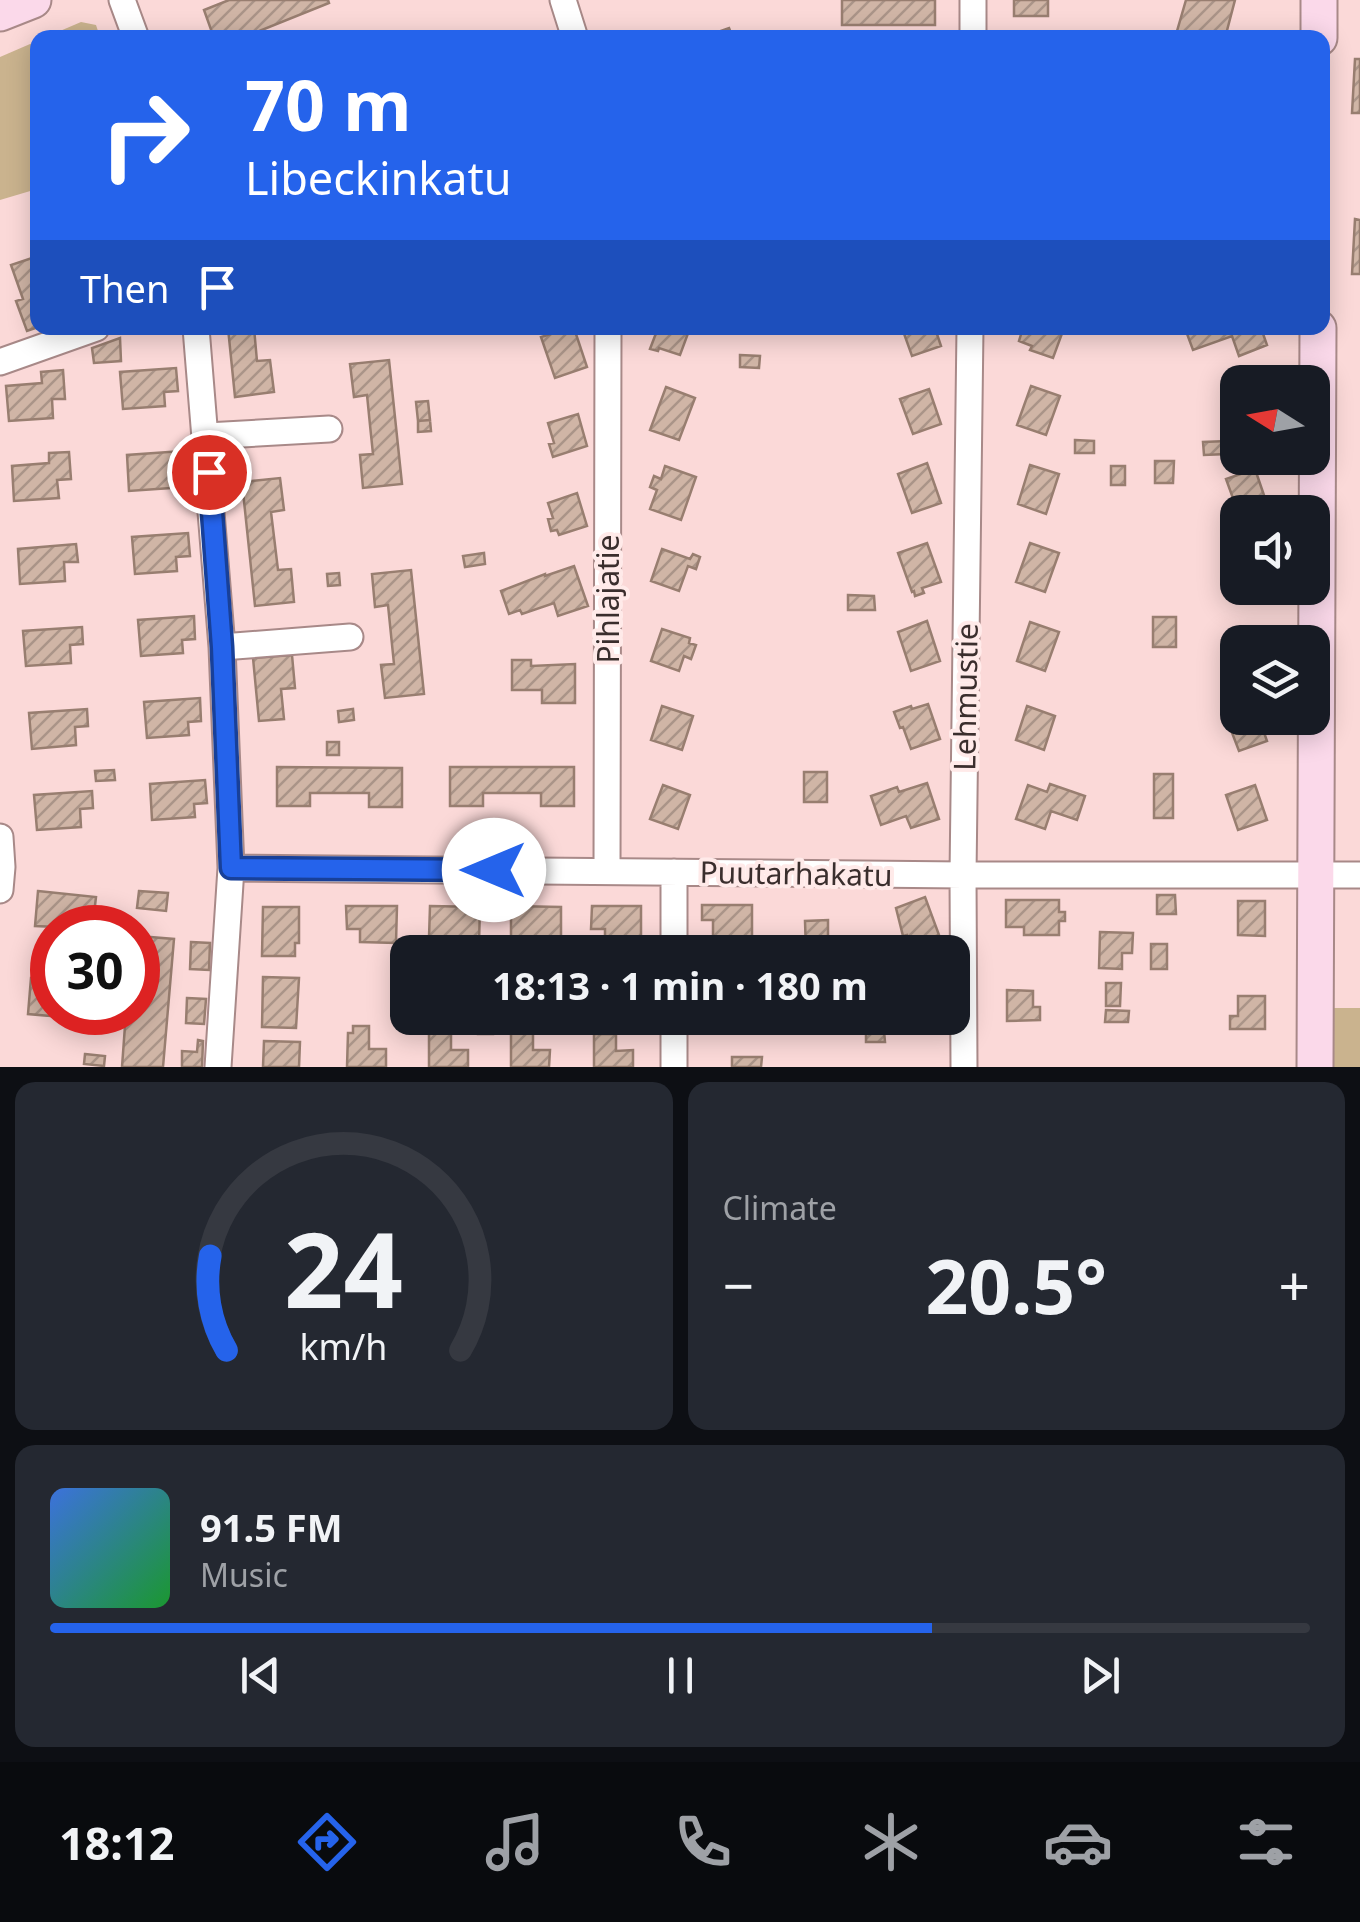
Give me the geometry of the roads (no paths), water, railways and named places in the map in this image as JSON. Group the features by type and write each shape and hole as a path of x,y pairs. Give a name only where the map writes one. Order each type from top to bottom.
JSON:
{"main road":[{"path":"0,13 33,0"},
{"path":"1319,0 1319,30"},
{"path":"1315,1067 1318,335"}],"street":[{"path":"122,0 133,30"},
{"path":"563,0 573,30"},
{"path":"973,30 974,0"},
{"path":"0,362 76,335"},
{"path":"197,335 222,647 231,868 218,1067"},
{"name":"Pihlajatie","path":"606,870 608,335"},
{"name":"Lehmustie","path":"964,1067 970,335"},
{"path":"206,436 329,429"},
{"path":"222,647 350,637"},
{"path":"0,837 0,890"},
{"name":"Puutarhakatu","path":"231,868 1360,876"},
{"path":"674,872 674,935"},
{"path":"674,1035 674,1067"}]}
